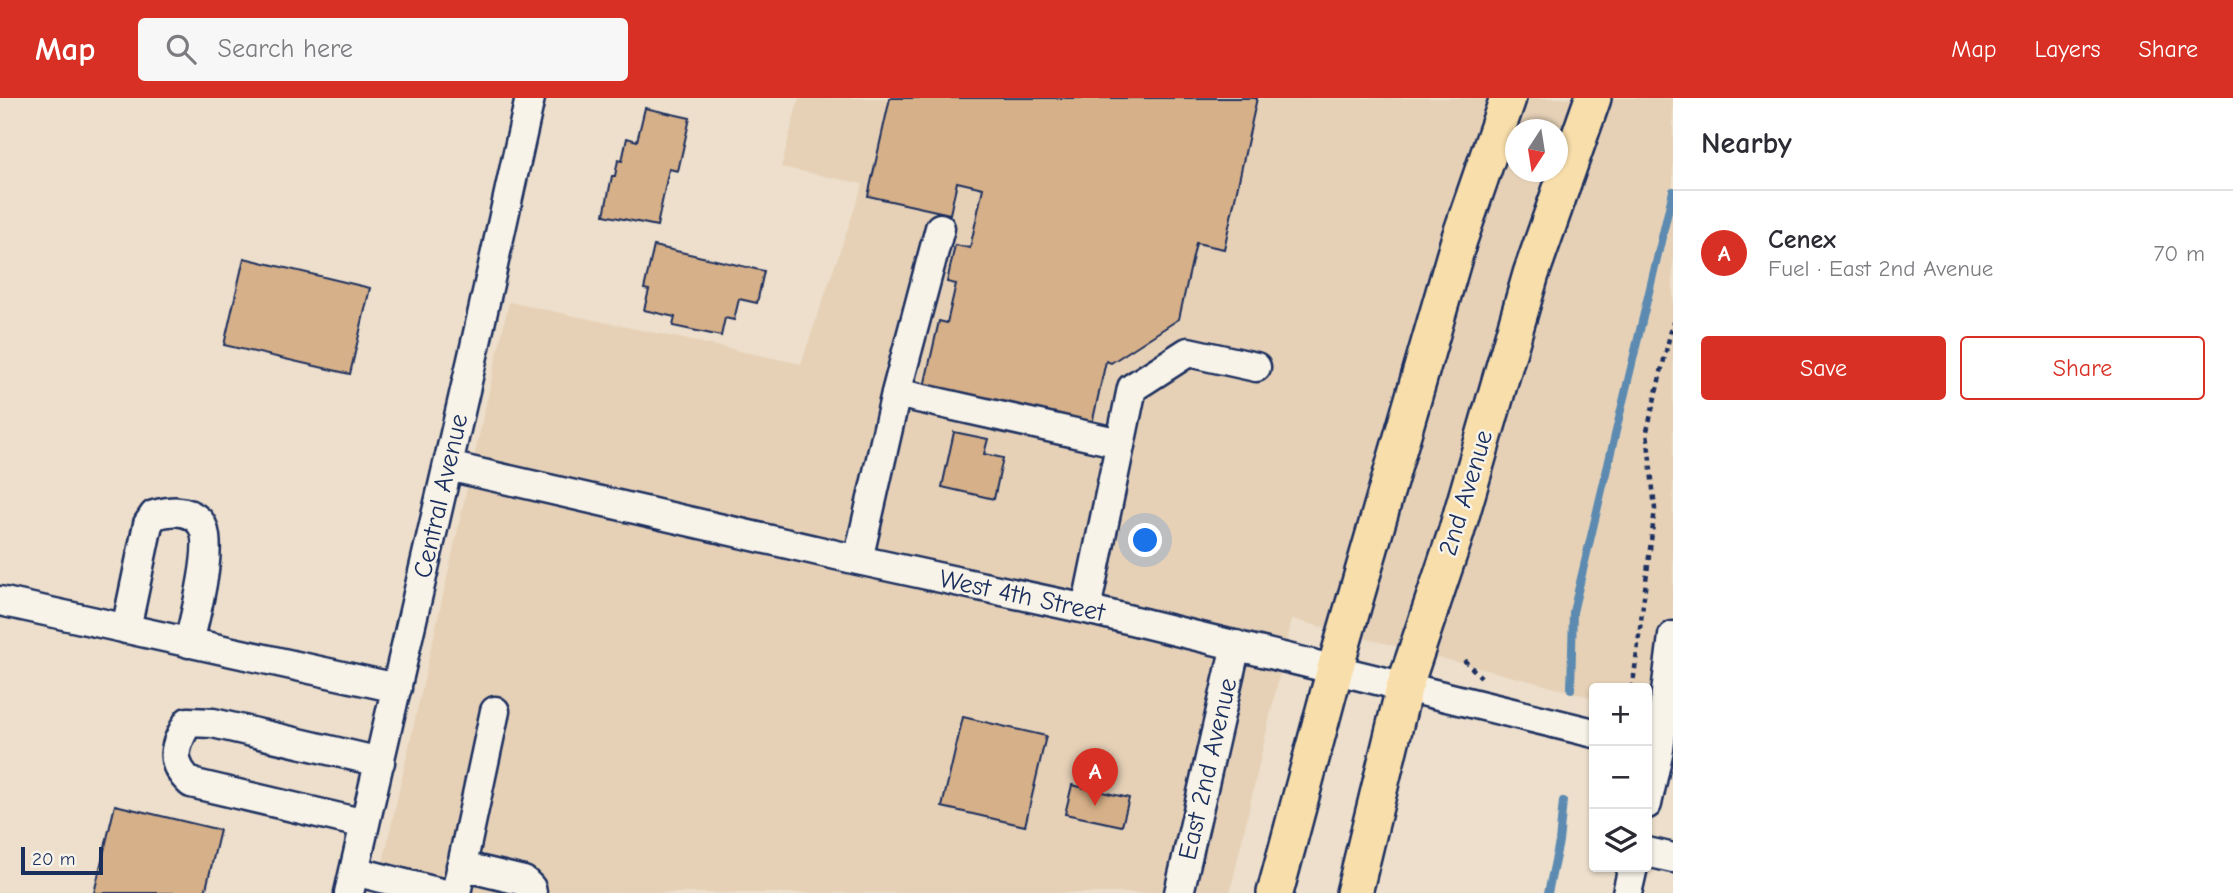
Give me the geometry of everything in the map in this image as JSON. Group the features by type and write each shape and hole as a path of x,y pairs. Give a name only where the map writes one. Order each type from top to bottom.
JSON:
{"main road":[{"path":"1275,893 1335,669 1459,240 1508,98"},
{"name":"2nd Avenue","path":"1354,893 1404,688 1456,533 1531,274 1593,98"}],"street":[{"name":"Central Avenue","path":"352,882 530,98"},
{"path":"858,560 896,393 940,228"},
{"path":"1086,610 1132,388 1188,352 1256,367"},
{"path":"896,393 1120,443"},
{"name":"West 4th Street","path":"448,466 1086,610 1589,732"},
{"path":"126,629 148,524 154,515 172,510 186,513 200,522 205,536 206,563 189,643"},
{"path":"0,601 397,688"},
{"path":"1652,783 1660,749 1673,640"},
{"name":"East 2nd Avenue","path":"1179,893 1236,645"},
{"path":"495,711 459,880 524,881 532,893"},
{"path":"365,824 191,783 181,773 174,758 178,739 188,722 213,723 380,762"},
{"path":"1652,853 1673,858"},
{"path":"1627,893 1632,872"},
{"path":"352,882 441,893"}],"path":[{"path":"1633,683 1655,509 1647,431 1673,322"}],"shaded area":[{"path":"799,98 1673,98 1673,719 1652,713 1652,683 1589,683 1589,697 1292,619 1230,893 376,893 509,302 801,364 863,184 781,167"}],"building":[{"path":"890,98 1257,98 1224,249 1196,243 1179,319 1111,363 1106,361 1092,424 924,387 939,321 947,323 956,284 947,282 955,245 970,248 983,188 957,182 950,214 868,196"},
{"path":"645,108 690,118 678,171 669,169 657,226 604,215 618,160 622,161 627,138 637,141"},
{"path":"654,246 764,271 757,303 739,299 734,320 725,318 721,336 673,326 675,317 644,310 649,290 644,289"},
{"path":"244,258 370,288 350,374 224,345"},
{"path":"954,432 988,439 984,454 1003,458 994,499 942,487"},
{"path":"963,717 1046,736 1025,826 942,807"},
{"path":"1072,785 1129,798 1122,826 1065,814"},
{"path":"115,805 220,830 205,893 94,893"}],"waterway":[{"path":"1571,689 1573,612 1673,191"},
{"path":"1548,893 1559,842 1563,801"}],"place":[{"name":"Cenex","path":"1095,806"}]}
